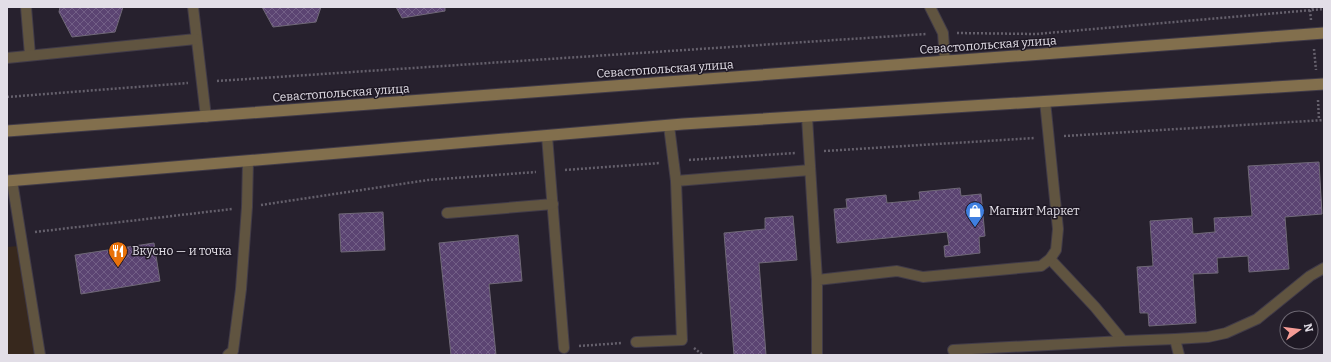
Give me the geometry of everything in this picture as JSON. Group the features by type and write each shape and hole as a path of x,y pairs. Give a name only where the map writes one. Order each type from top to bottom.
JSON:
{"main road":[{"name":"Севастопольская улица","path":"7,131 1324,33"},
{"path":"9,181 669,126 1320,84"}],"lane":[{"path":"26,7 30,55"},
{"path":"193,7 206,117"},
{"path":"930,7 943,33 945,61"},
{"path":"7,58 196,39"},
{"path":"817,280 898,271 923,277 994,271 1041,266 1050,259 1056,250 1058,229 1045,101"},
{"path":"807,117 817,280 817,355"},
{"path":"636,342 682,340 676,181 669,126"},
{"path":"547,136 564,348"},
{"path":"228,355 233,351 241,289 247,207 248,161"},
{"path":"676,181 810,170"},
{"path":"9,181 40,355"},
{"path":"447,213 552,204"},
{"path":"1050,259 1095,307 1123,341"},
{"path":"953,350 1208,337 1226,333 1257,319 1310,276 1324,268"},
{"path":"1175,339 1179,355"}],"path":[{"path":"1310,10 1314,7"},
{"path":"7,97 201,82 943,33 1036,34 1324,9"},
{"path":"1310,10 1312,34 1320,84 1319,120"},
{"path":"564,348 636,342"}],"shaded area":[{"path":"18,246 35,355 7,355 7,247"}],"building":[{"path":"60,7 123,7 115,32 72,37 59,12"},
{"path":"262,7 321,7 316,22 273,27"},
{"path":"396,7 445,7 445,11 402,18"},
{"path":"1319,162 1322,214 1285,217 1289,269 1249,272 1248,256 1217,258 1218,273 1193,274 1196,323 1149,326 1148,313 1140,313 1137,267 1153,266 1150,221 1192,218 1193,234 1215,232 1214,218 1252,216 1248,166"},
{"path":"960,188 961,196 981,194 985,236 979,237 980,253 945,257 944,246 949,245 947,232 837,243 834,209 847,208 846,199 886,195 887,203 920,200 919,192"},
{"path":"383,212 385,250 341,252 339,214"},
{"path":"793,216 797,260 759,263 766,355 734,355 724,233 765,229 765,218"},
{"path":"518,235 522,281 489,284 496,355 451,355 439,243"},
{"name":"Вкусно — и точка","path":"154,243 160,281 81,294 75,255"}],"place":[{"name":"Магнит Маркет","path":"975,228"},
{"name":"Вкусно — и точка","path":"118,268"}]}
